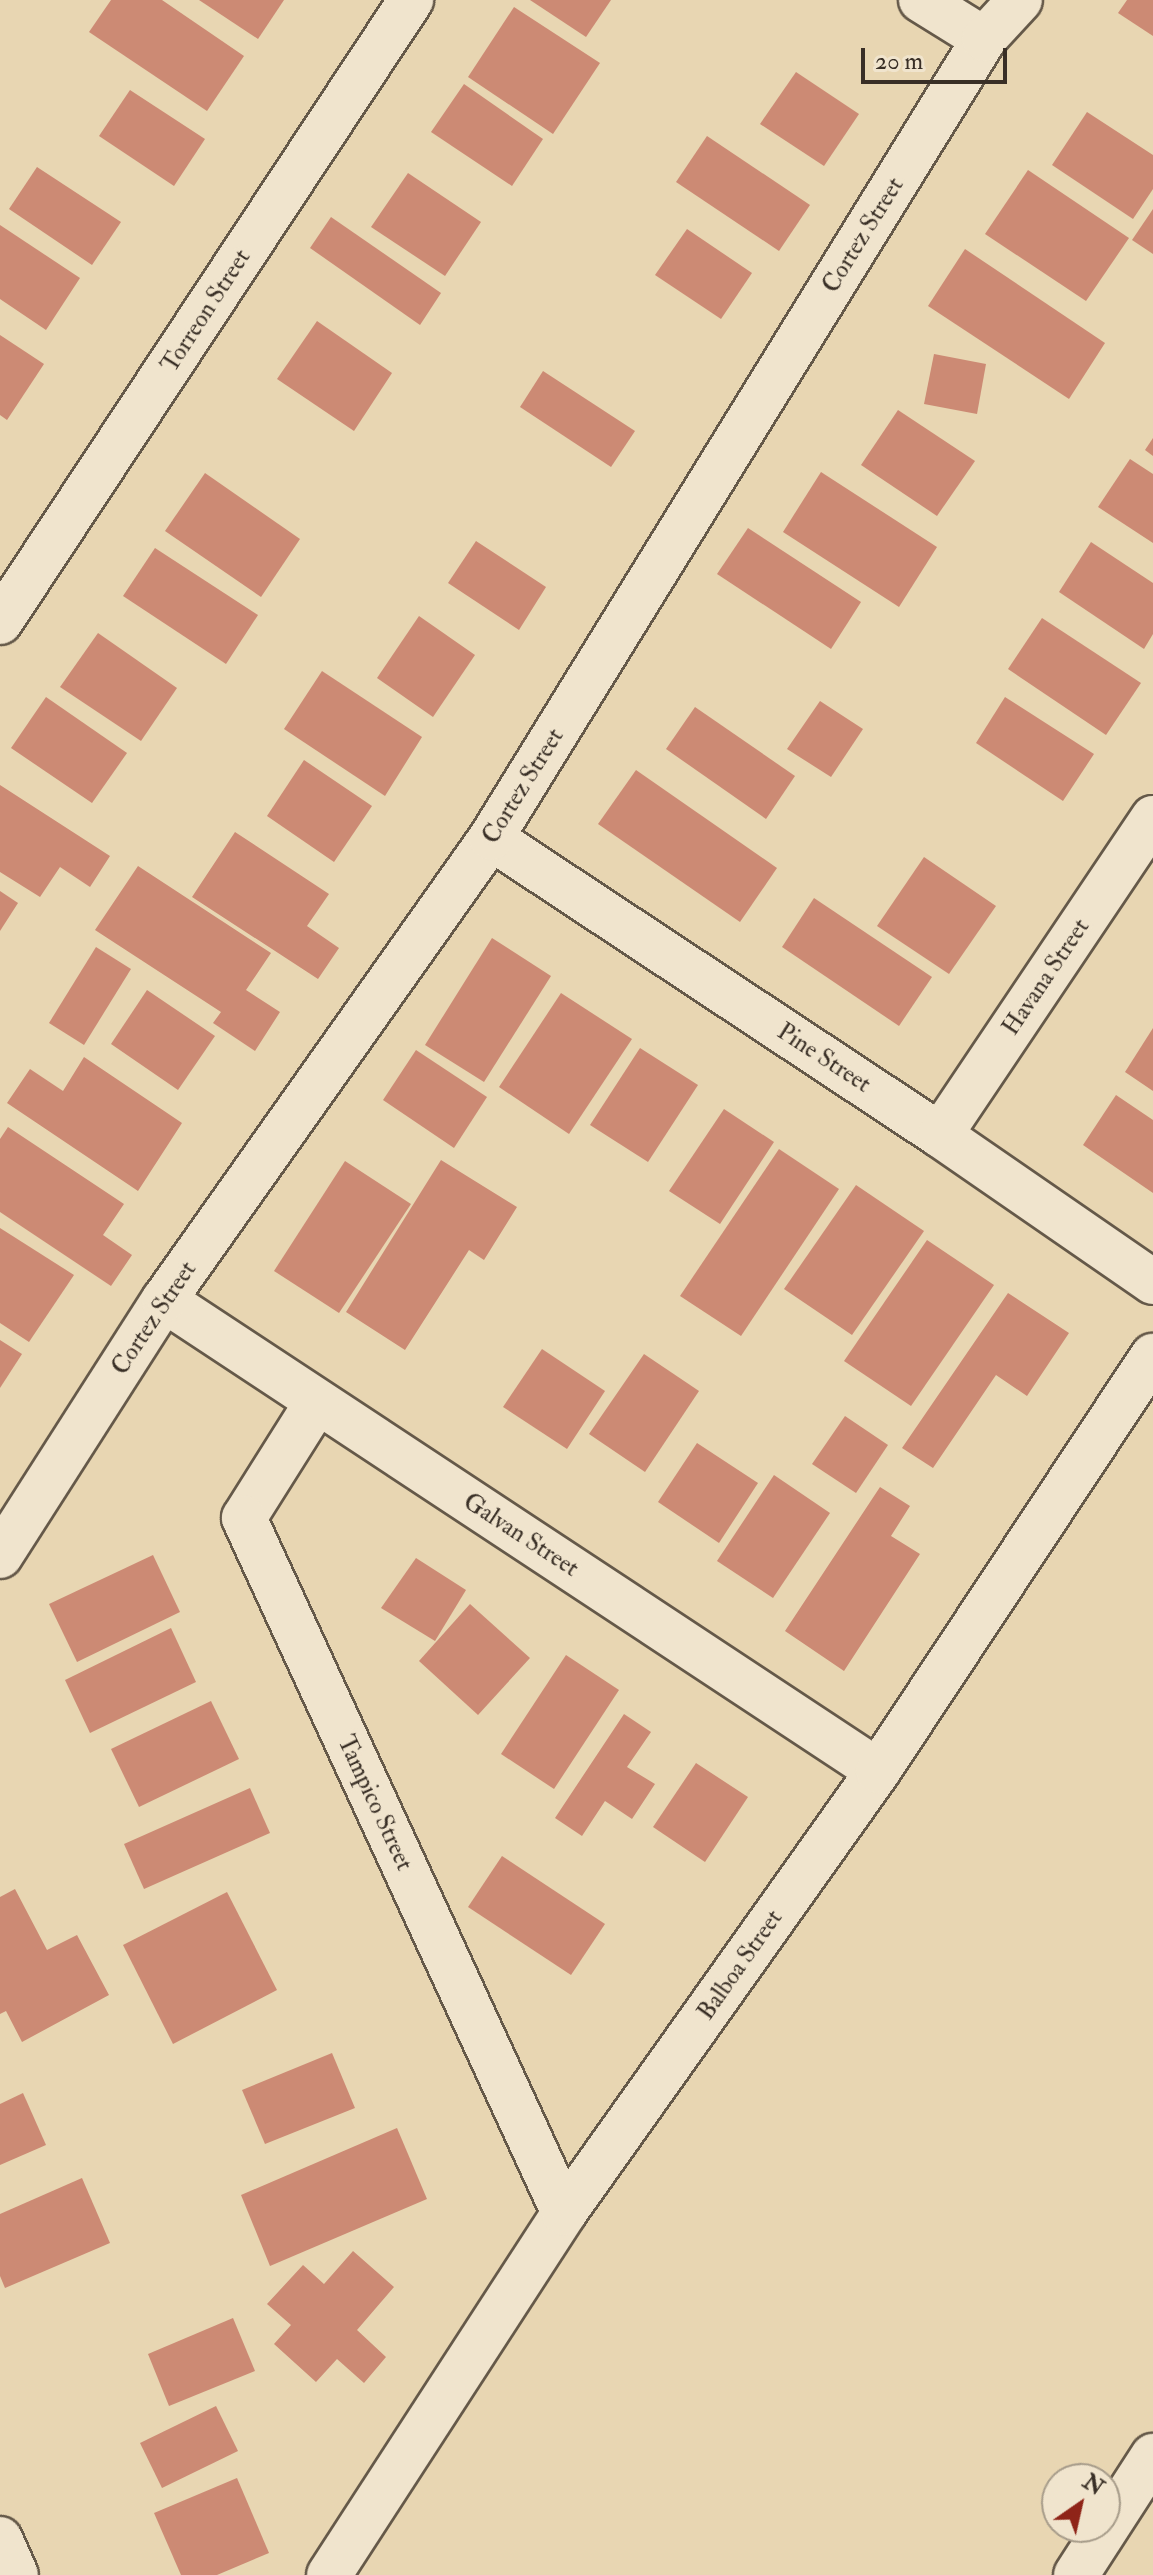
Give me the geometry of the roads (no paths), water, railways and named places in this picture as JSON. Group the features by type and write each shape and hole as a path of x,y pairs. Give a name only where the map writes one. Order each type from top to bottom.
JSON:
{"street":[{"name":"Torreon Street","path":"0,622 411,0"},
{"path":"921,0 984,39"},
{"name":"Cortez Street","path":"0,1556 164,1300 491,838 984,39 1020,0"},
{"name":"Havana Street","path":"940,1135 1153,818"},
{"name":"Pine Street","path":"491,838 940,1135 1153,1282"},
{"name":"Galvan Street","path":"164,1300 878,1771"},
{"name":"Balboa Street","path":"329,2575 564,2213 878,1771 1153,1356"},
{"name":"Tampico Street","path":"317,1402 244,1518 564,2213"},
{"path":"1076,2575 1153,2456"},
{"path":"0,2539 16,2575"}]}
